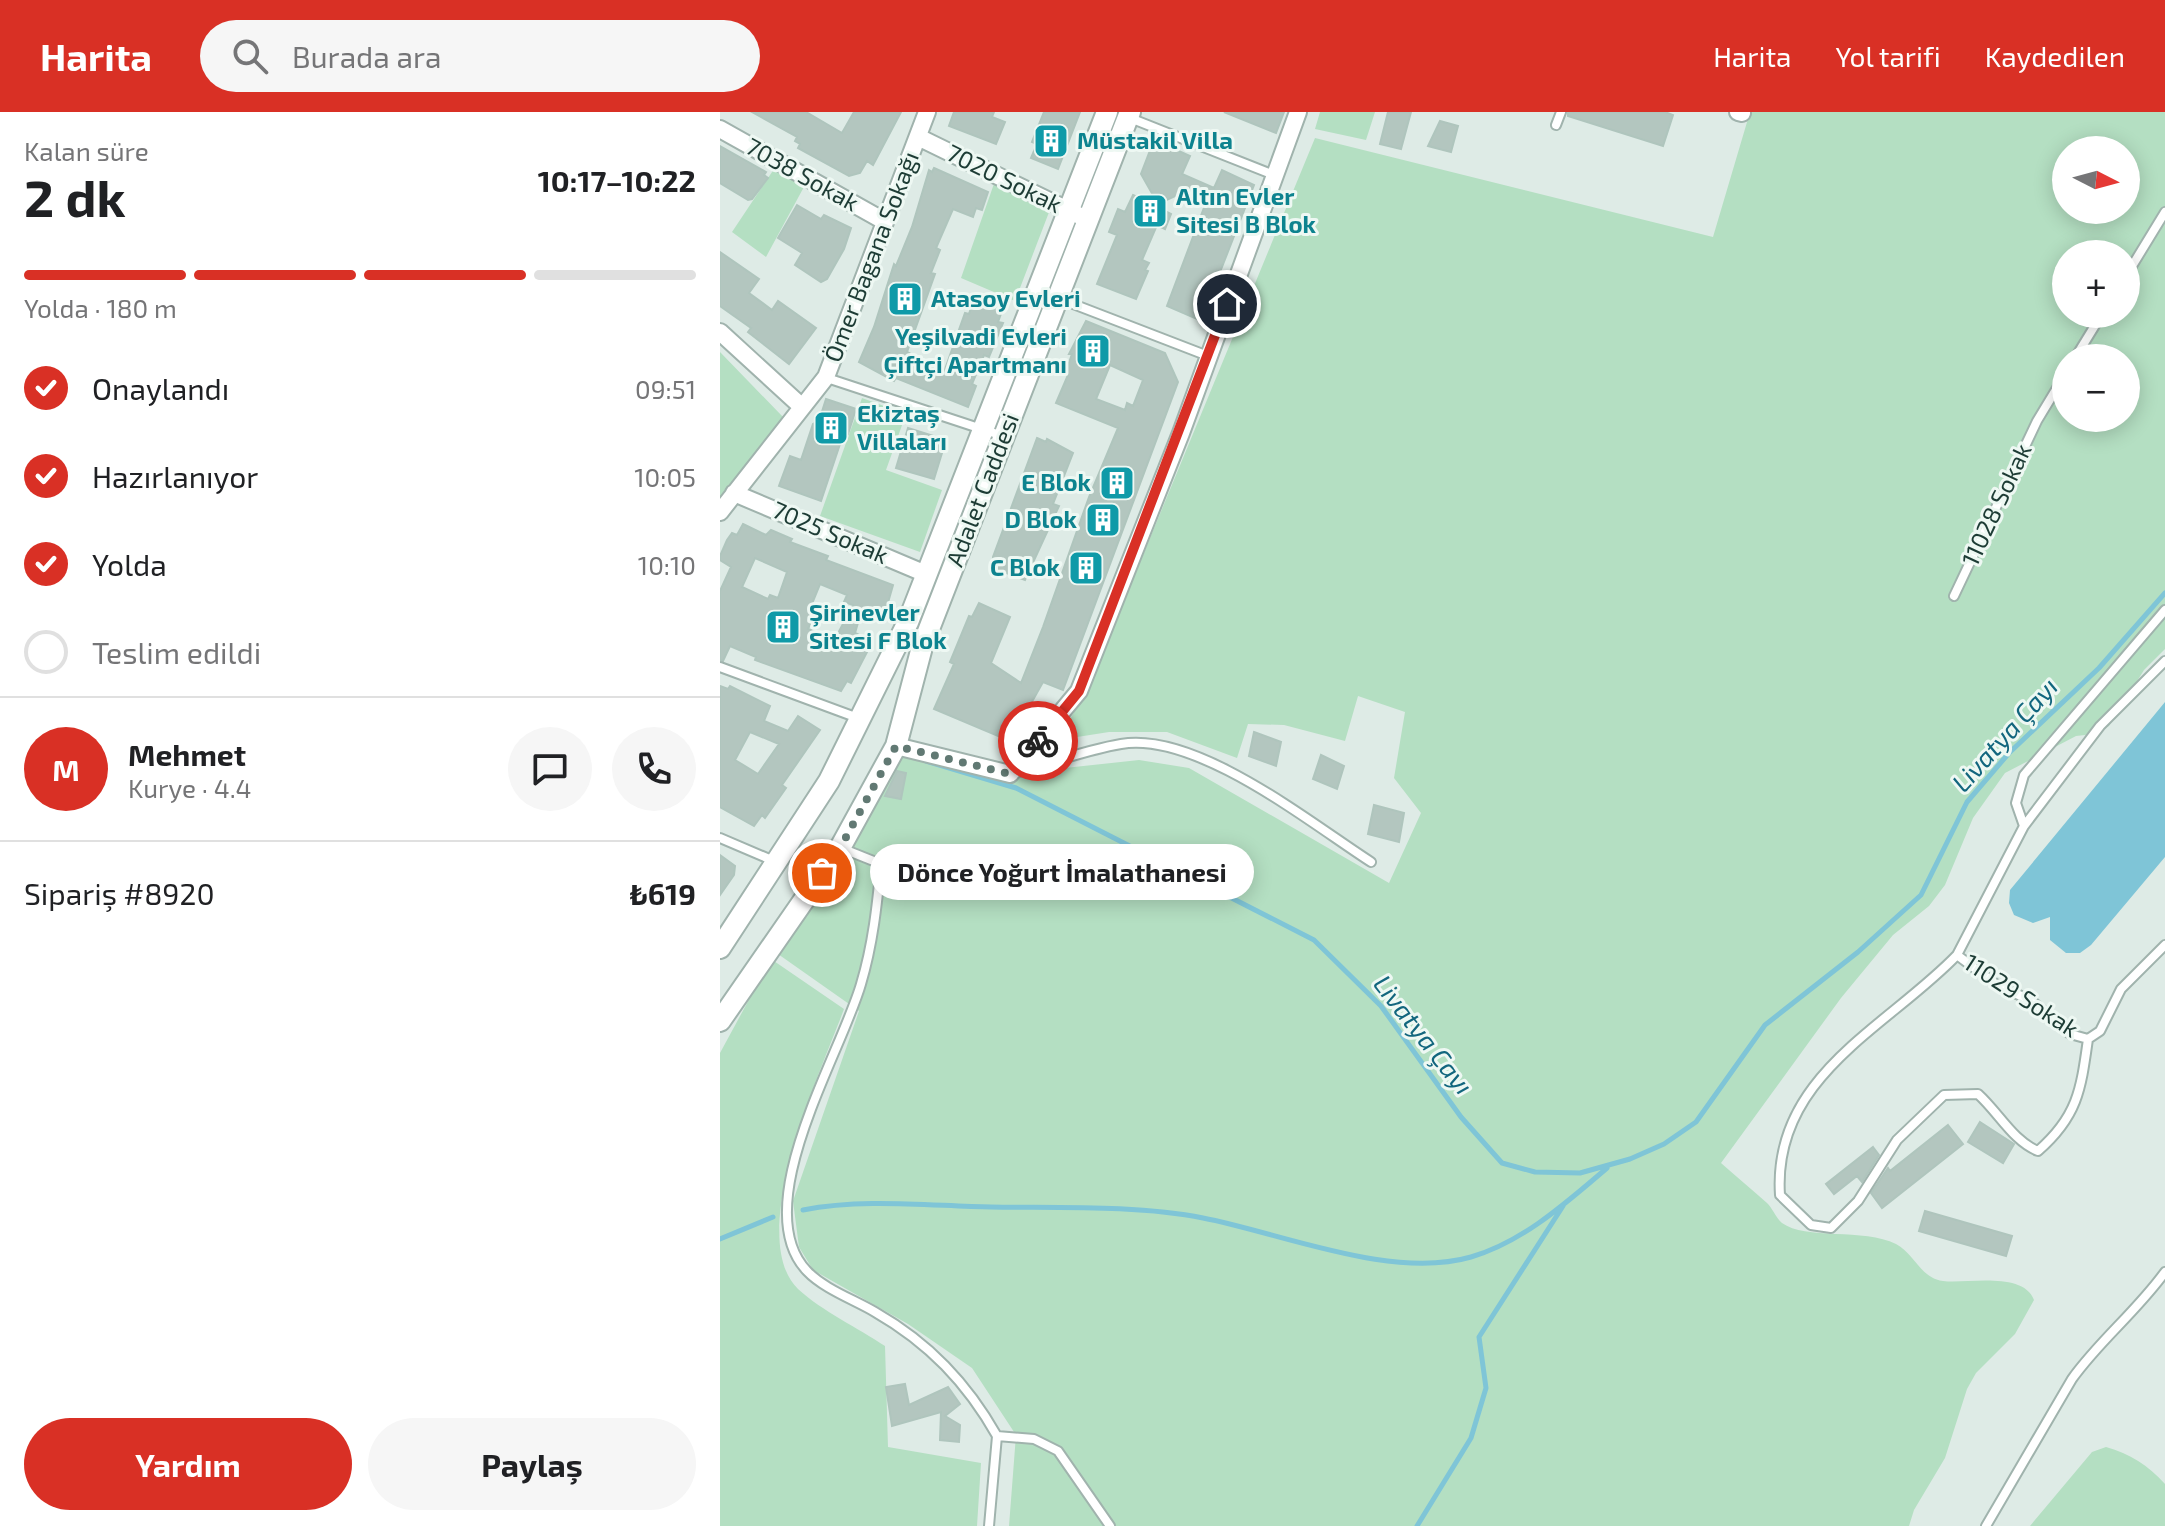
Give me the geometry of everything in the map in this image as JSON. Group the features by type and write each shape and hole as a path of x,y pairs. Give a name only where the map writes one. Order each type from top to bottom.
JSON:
{"street":[{"name":"Ömer Bagana Sokağı","path":"720,512 826,377 927,112"},
{"name":"Adalet Caddesi","path":"720,948 829,781 863,719 926,574 1107,112"},
{"path":"896,746 1010,774 1079,691 1298,112"},
{"name":"Adalet Caddesi","path":"720,1021 840,848 896,746 922,647 1129,114"},
{"name":"7038 Sokak","path":"720,129 884,221"},
{"name":"7020 Sokak","path":"918,137 1089,221"},
{"path":"720,332 801,406"},
{"name":"7025 Sokak","path":"734,493 926,574"}],"lane":[{"path":"1556,125 1561,112"},
{"path":"1129,114 1274,175"},
{"path":"2140,253 2165,212"},
{"path":"1059,299 1208,356"},
{"path":"826,377 1003,436"},
{"name":"11028 Sokak","path":"1954,596 2037,421 2052,396"},
{"path":"2024,826 2016,803 2024,775 2165,610"},
{"name":"11029 Sokak","path":"2165,661 2100,726 2024,826 1957,955 1997,985 2032,1001 2070,1034 2088,1039 2100,1031 2121,989 2165,945"},
{"path":"720,667 863,719"},
{"path":"1010,774 1124,743 1181,749 1230,772 1371,862"},
{"path":"720,838 775,861"},
{"path":"840,848 881,864 875,928 861,986 809,1117 793,1169 787,1203 791,1245 809,1274 904,1328 948,1365 979,1404 997,1436 989,1526"},
{"path":"1957,955 1939,974 1863,1032 1818,1078 1792,1126 1778,1172 1780,1195 1811,1225 1831,1228 1858,1201 1897,1140 1944,1095 1978,1094 2000,1114 2021,1145 2038,1151 2061,1131 2075,1107 2088,1039"},
{"path":"1986,1526 2078,1370 2138,1309 2165,1272"},
{"path":"997,1436 1034,1439 1058,1451 1110,1526"}],"green space":[{"path":"1320,112 1375,112 1366,140 1315,129"},
{"path":"1750,112 2165,112 2165,649 2144,670 2109,726 2094,734 2076,736 2005,773 1973,818 1945,885 1929,906 1893,935 1841,998 1721,1163 1767,1203 1782,1223 1792,1228 1883,1239 1903,1248 1923,1271 1935,1279 2007,1282 2028,1291 2034,1300 2015,1334 1976,1373 1967,1389 1945,1458 1914,1510 1909,1526 1009,1526 1016,1435 972,1368 908,1324 813,1270 799,1247 793,1201 859,1011 768,947 896,746 1010,774 1139,760 1189,768 1389,883 1421,813 1394,778 1405,712 1358,696 1345,741 1284,725 1248,724 1237,758 1167,732 1109,732 1058,740 1089,686 1315,138 1713,237"},
{"path":"774,169 805,185 766,257 732,232"},
{"path":"996,178 1051,207 1015,301 961,278"},
{"path":"720,352 783,417 720,500"},
{"path":"862,398 906,414 886,470 942,490 920,552 820,516"},
{"path":"771,959 844,1009 792,1152 779,1231 784,1264 798,1289 885,1346 888,1447 981,1463 977,1526 720,1526 720,1053"},
{"path":"2106,1447 2138,1461 2165,1484 2165,1526 2030,1526 2092,1452"}],"water":[{"path":"2165,702 2165,857 2091,945 2080,953 2066,953 2050,940 2050,917 2033,923 2014,915 2009,903 2010,890"}],"building":[{"path":"752,112 806,112 842,133 854,112 901,112 873,165 867,161 860,173 849,176 798,148 797,137"},
{"path":"954,112 994,112 992,117 1005,122 996,144 949,126"},
{"name":"Müstakil Villa","path":"1044,112 1080,112 1058,169 1031,158 1037,144 1032,142"},
{"path":"1224,112 1284,112 1276,133"},
{"path":"1388,112 1411,112 1401,149 1380,144"},
{"path":"1568,112 1665,112 1673,115 1663,146 1568,116"},
{"path":"1440,121 1458,126 1451,152 1428,146"},
{"path":"1154,140 1190,156 1182,174 1214,188 1222,170 1254,185 1220,272 1217,271 1197,319 1167,306 1208,197 1188,190 1158,204 1141,174"},
{"path":"720,146 766,172 764,175 768,178 752,199 748,200 720,183"},
{"path":"934,168 988,192 982,210 976,208 973,217 953,209 936,248 940,250 931,273 935,274 907,352 944,372 965,313 969,314 975,296 1002,311 998,322 1003,323 989,357 984,355 972,384 976,386 968,407 896,378 894,381 859,362 894,264 896,266 912,227 929,170 932,172"},
{"path":"1133,195 1171,214 1165,229 1157,225 1142,260 1149,263 1145,270 1148,271 1136,299 1097,284 1117,235 1109,232 1118,209 1125,212"},
{"path":"797,205 821,219 824,215 851,228 844,249 827,279 821,282 795,265 802,253 778,238"},
{"path":"720,252 759,279 749,293 772,310 778,301 816,328 789,364 748,332 751,328 720,306"},
{"path":"1086,321 1165,353 1178,382 1063,690 1043,682 1010,741 934,709 954,664 950,662 969,616 972,617 979,603 1010,617 991,663 1021,683 1043,627 1089,497 1118,428 1056,403 1068,375 1065,374 1072,354 1069,354","holes":["1110,365 1143,380 1133,406 1127,403 1125,410 1096,399"]},
{"path":"826,399 856,409 848,434 844,432 821,501 779,486 790,456 801,460 813,424 819,421"},
{"path":"908,428 946,440 934,479 896,468"},
{"path":"1037,438 1046,442 1047,439 1073,453 1053,504 1059,506 1025,580 993,568 993,557"},
{"path":"743,524 766,535 771,530 792,539 790,542 828,556 826,560 893,585 885,613 880,616 862,609 855,633 868,639 863,649 867,652 851,683 847,681 841,691 755,660 756,657 730,646 723,661 720,660 720,591 731,567 720,560 720,556 732,533 737,535","holes":["755,558 787,572 778,598 770,595 768,599 742,587","820,584 847,595 844,602 853,605 835,639 808,629 815,613 809,611"]},
{"path":"720,686 728,689 730,686 770,706 764,721 788,731 798,716 820,730 782,785 786,788 765,818 762,815 754,826 720,807","holes":["750,732 779,744 758,774 735,760"]},
{"path":"1254,732 1281,742 1276,766 1249,756"},
{"path":"1321,755 1344,766 1337,789 1313,779"},
{"path":"897,771 906,773 901,799 885,796"},
{"path":"1374,805 1404,813 1399,842 1368,834"},
{"path":"720,855 735,866 734,875 720,895"},
{"path":"1980,1122 2014,1144 2003,1163 1968,1142"},
{"path":"1948,1125 1963,1144 1882,1208 1871,1193 1888,1168 1890,1171"},
{"path":"1873,1147 1879,1155 1862,1182 1857,1176 1834,1194 1826,1184"},
{"path":"1925,1211 2012,1236 2006,1256 1919,1231"},
{"path":"905,1384 909,1405 948,1387 960,1404 945,1416 960,1425 959,1442 940,1440 941,1412 892,1426 886,1387"}],"waterway":[{"name":"Livatya Çayı","path":"926,761 1016,788 1314,940 1381,1006 1461,1117 1502,1163 1535,1172 1580,1173 1630,1159 1664,1144 1696,1122 1765,1025 1858,952 1921,895 1967,802 2009,753 2099,668 2165,593"},
{"name":"Livatya Çayı","path":"803,1210 873,1204 1152,1211 1203,1218 1372,1259 1440,1263 1471,1257 1509,1242 1544,1220 1607,1168"},
{"name":"Livatya Çayı","path":"1417,1526 1471,1438 1486,1388 1479,1337 1563,1206"},
{"name":"Livatya Çayı","path":"720,1239 773,1217"}],"way so far":[{"path":"822,873 840,848 896,746 1010,774 1038,741"}],"place":[{"name":"Müstakil Villa","path":"1051,141"},
{"name":"Altın Evler Sitesi B Blok","path":"1150,211"},
{"name":"Atasoy Evleri","path":"905,299"},
{"name":"Yeşilvadi Evleri Çiftçi Apartmanı","path":"1093,351"},
{"name":"Ekiztaş Villaları","path":"831,428"},
{"name":"E Blok","path":"1117,483"},
{"name":"D Blok","path":"1103,520"},
{"name":"C Blok","path":"1086,568"},
{"name":"Şirinevler Sitesi F Blok","path":"783,627"},
{"name":"Dönce Yoğurt İmalathanesi","path":"822,873"}],"route":[{"path":"1038,741 1079,691 1181,433 1227,304"}]}
